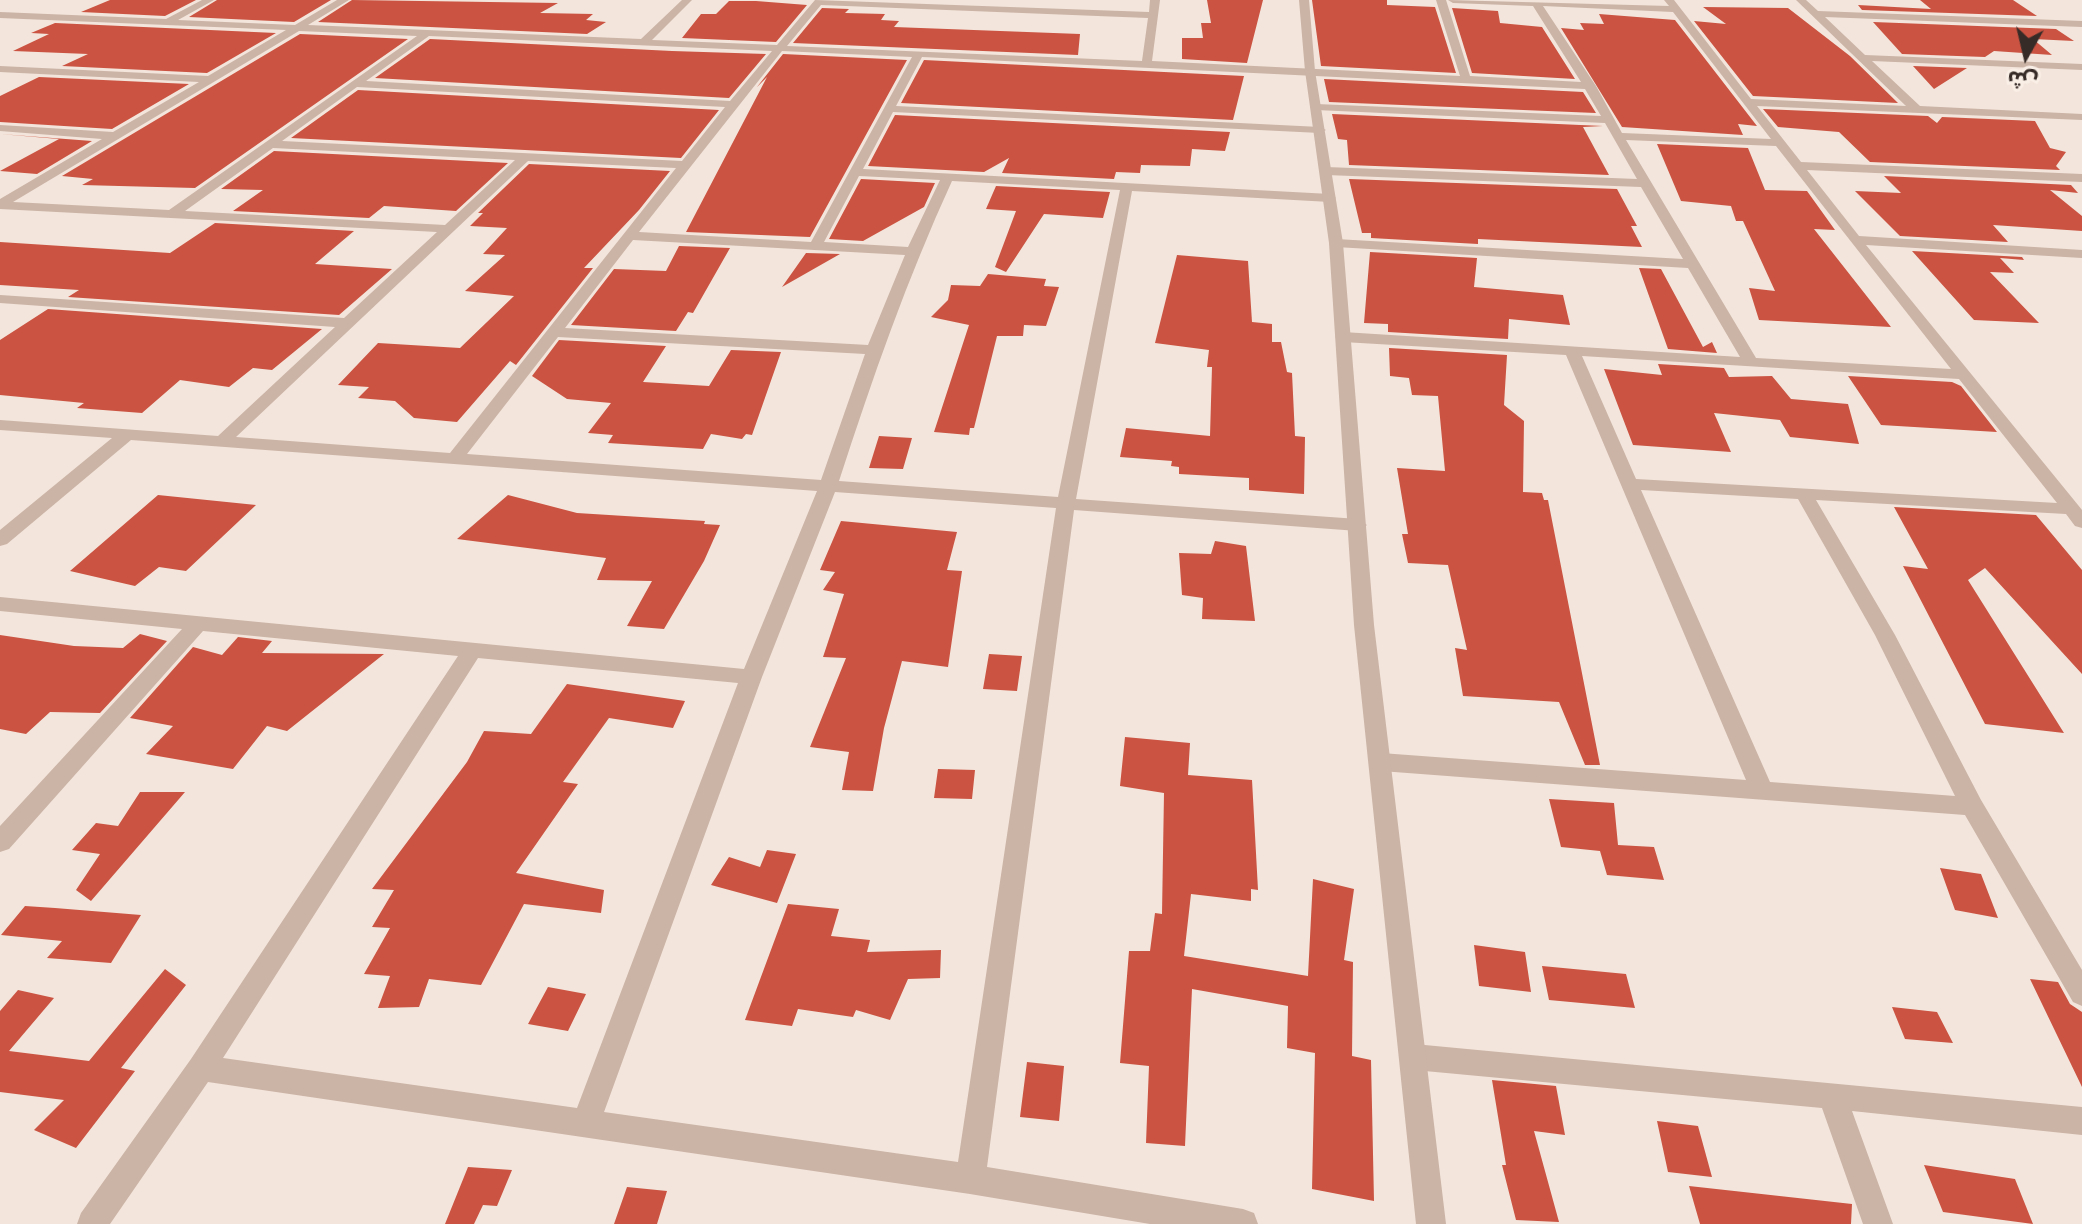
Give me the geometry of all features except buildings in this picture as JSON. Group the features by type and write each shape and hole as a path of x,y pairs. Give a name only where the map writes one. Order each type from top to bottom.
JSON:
{"street":[{"path":"166,22 209,0"},
{"path":"0,205 344,0"},
{"path":"644,42 687,0"},
{"path":"1147,64 1155,0"},
{"path":"1304,0 1310,71 1336,243 1364,625 1431,1224"},
{"path":"1441,0 1466,79"},
{"path":"1453,0 1672,4 1855,240 1967,375 2077,516"},
{"path":"1801,0 1916,109"},
{"path":"455,458 733,104 819,1 1153,15"},
{"path":"1536,3 1591,86 1690,264 1752,363"},
{"path":"1816,14 2082,24"},
{"path":"0,15 1310,71 1591,86"},
{"path":"172,214 427,33"},
{"path":"815,246 919,54"},
{"path":"1864,58 2082,67"},
{"path":"0,69 209,79"},
{"path":"353,84 733,104"},
{"path":"1747,102 2082,117"},
{"path":"1316,107 1610,120"},
{"path":"890,109 1320,130"},
{"path":"0,128 116,136"},
{"path":"1619,136 1781,143"},
{"path":"269,144 685,165"},
{"path":"221,442 525,157"},
{"path":"1799,166 2082,178"},
{"path":"1326,171 1645,183"},
{"path":"857,172 1330,198"},
{"path":"586,1123 751,677 829,484 874,350 913,251 948,176"},
{"path":"970,1179 1066,504 1127,185"},
{"path":"0,205 451,229"},
{"path":"630,236 913,251"},
{"path":"1855,240 2075,253 2082,266"},
{"path":"1336,243 1690,264"},
{"path":"0,299 349,323"},
{"path":"554,332 874,350"},
{"path":"1343,337 1967,375"},
{"path":"1572,352 1762,791"},
{"path":"0,425 1358,525"},
{"path":"0,540 126,435"},
{"path":"1627,484 1804,494 2077,516"},
{"path":"1804,494 1885,635 1972,806 2082,994"},
{"path":"0,604 751,677"},
{"path":"0,842 197,625"},
{"path":"92,1224 201,1068 471,652"},
{"path":"1381,762 1972,806"},
{"path":"1414,1057 2082,1121"},
{"path":"201,1068 970,1179 1243,1224"},
{"path":"1832,1095 1878,1224"}]}
